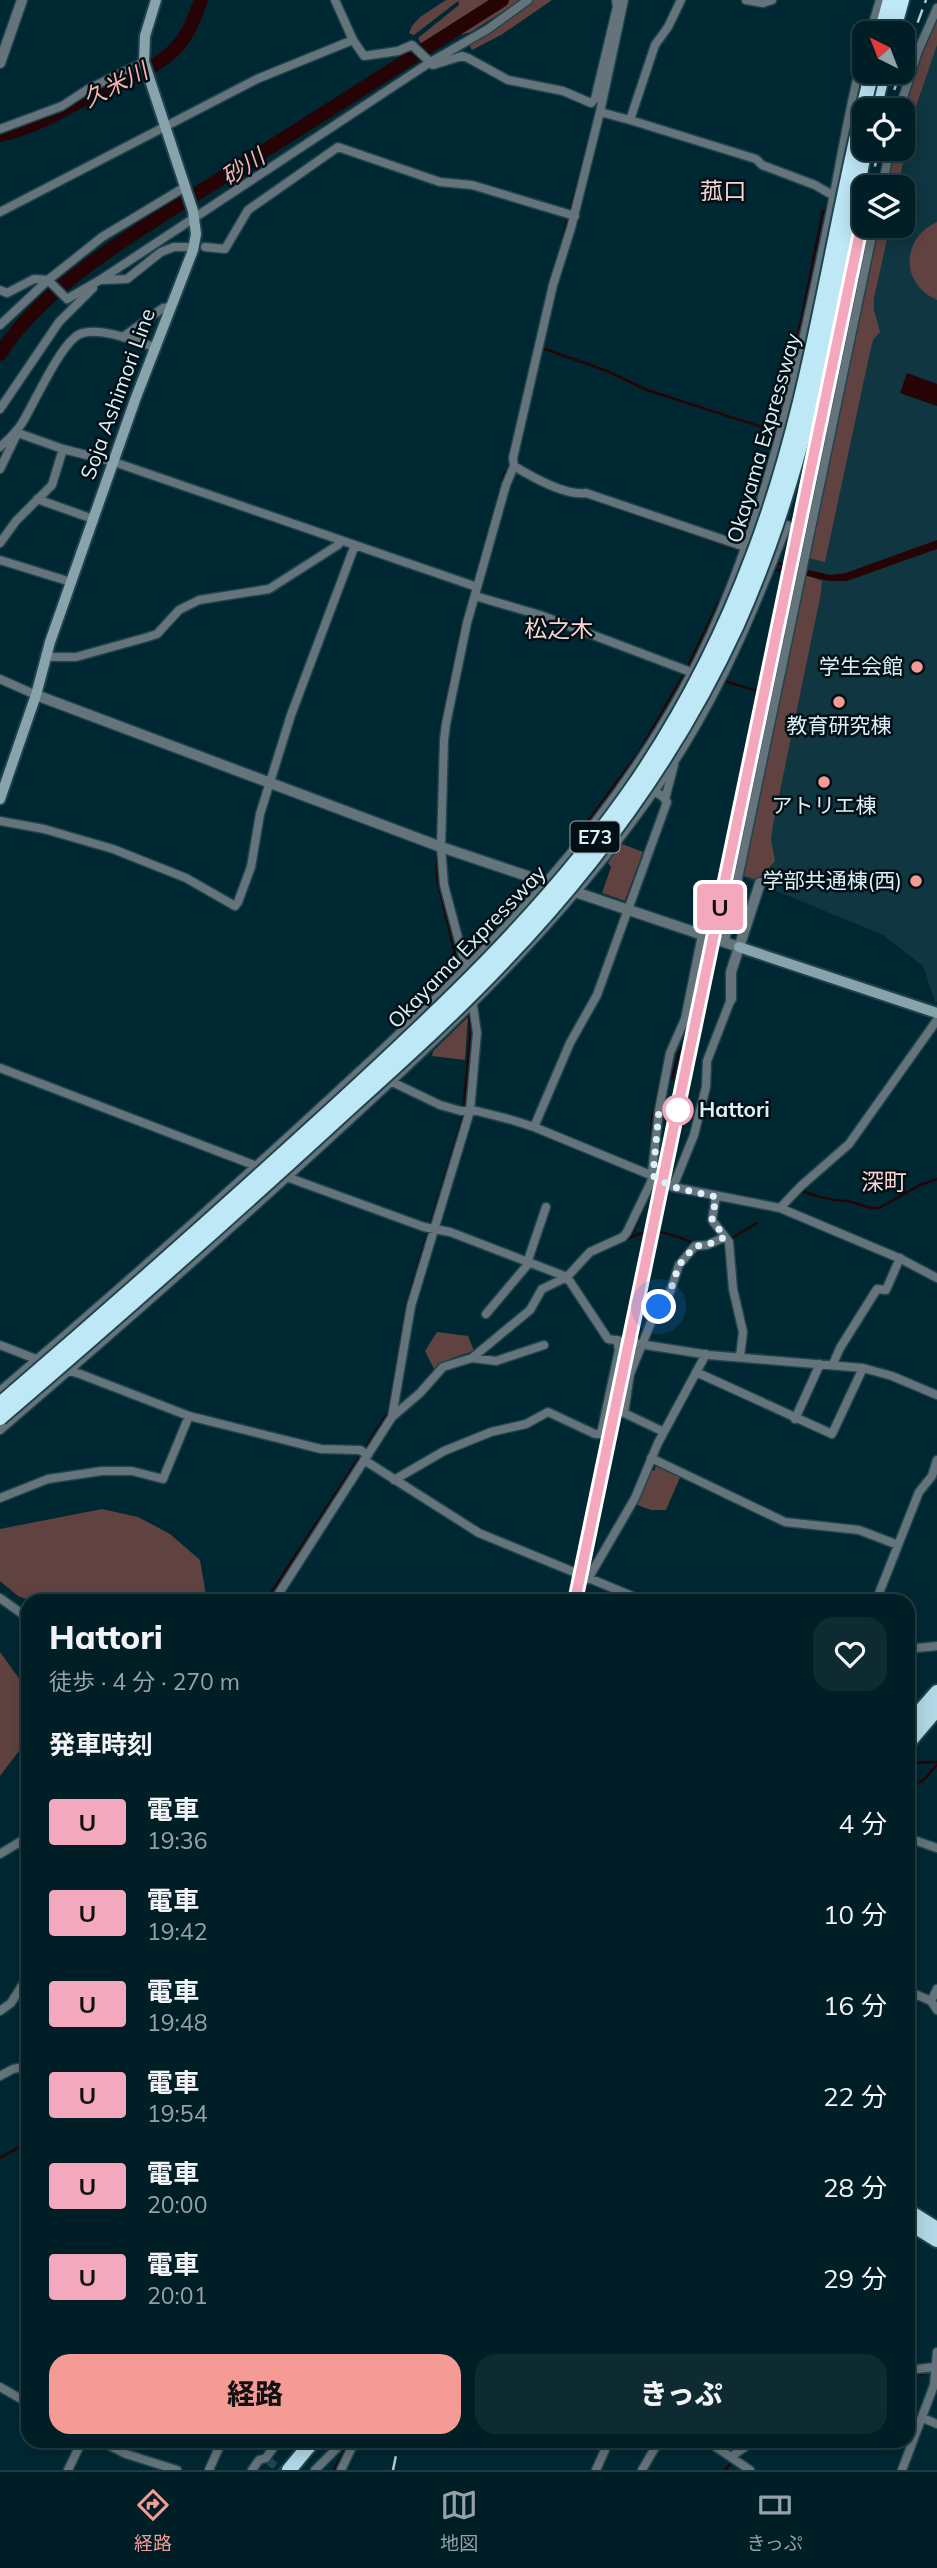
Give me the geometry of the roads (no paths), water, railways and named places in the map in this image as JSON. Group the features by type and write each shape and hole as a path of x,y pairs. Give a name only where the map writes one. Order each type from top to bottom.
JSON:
{"highway":[{"path":"884,21 890,0"},
{"path":"896,21 902,0"},
{"name":"Okayama Expressway","path":"0,1404 223,1209 435,1013 493,955 569,871 637,782 695,686 750,564 775,493 811,357 869,84"},
{"name":"Okayama Expressway","path":"0,1418 228,1219 443,1022 502,963 578,878 645,788 705,691 765,557 806,428 863,161"},
{"path":"915,1717 937,1692"},
{"path":"915,1735 937,1709"},
{"path":"915,2215 937,2228"},
{"path":"915,2226 937,2240"},
{"path":"289,2470 307,2448"}],"main road":[{"name":"Soja Ashimori Line","path":"0,799 93,519 154,347 193,250 196,234 194,214 145,67 145,36 156,0"},
{"path":"739,947 937,1013"}],"street":[{"path":"0,63 22,0"},
{"path":"335,0 353,40 364,56 398,51 409,45 415,46 427,60 442,64 462,56 508,80 563,92 630,120 756,159 762,165 815,185 834,196"},
{"path":"67,299 100,280 194,214 427,60 488,29 528,0"},
{"path":"598,105 617,7 616,0"},
{"path":"392,1417 411,1306 430,1228 466,1111 477,1033 469,1007 444,886 441,847 446,724 476,592 506,485 514,466 513,458 530,378 625,0"},
{"path":"630,120 655,45 668,27 681,0"},
{"path":"746,0 763,4 772,0"},
{"path":"874,21 880,0"},
{"path":"902,98 918,51 937,8"},
{"path":"0,212 257,79 353,40"},
{"path":"0,130 62,106 88,89 145,67"},
{"path":"0,1391 257,1166 462,973 548,882 624,782 655,736 720,614 744,551 784,425 857,84"},
{"path":"205,247 225,249 248,210 338,147 440,182 472,185 571,215"},
{"path":"0,325 48,280 102,237 186,189"},
{"path":"725,941 871,238"},
{"path":"0,409 33,358 65,316 100,280 127,279 161,252 174,247 187,247"},
{"path":"0,290 7,293 34,279 48,280 67,299"},
{"path":"65,316 67,299"},
{"path":"123,337 163,308 170,307"},
{"path":"0,469 16,433 47,377 71,341 80,334 89,332 123,337 154,347"},
{"path":"0,447 16,433"},
{"path":"16,433 114,462 341,540 719,684"},
{"path":"0,543 55,481 63,449"},
{"path":"514,466 552,486 597,497 773,561"},
{"path":"37,499 93,519"},
{"path":"0,1430 391,1082 544,931 578,892 654,791 719,684 787,525"},
{"path":"46,657 76,657 148,637 165,626 179,610 199,600 269,589 341,540"},
{"path":"0,821 44,829 113,849 186,878 235,906 251,867 255,835 291,715 355,545"},
{"path":"1,563 71,582"},
{"path":"0,679 36,695 441,847 739,947"},
{"path":"534,1128 570,1043 597,995 667,802 665,799 674,768 673,762"},
{"path":"654,791 665,799"},
{"path":"673,1187 694,1135 706,1087 706,1065 731,999 731,972 760,883"},
{"path":"278,1594 364,1455 392,1417 420,1393 440,1370 472,1358 530,1310 542,1289 568,1279 590,1252 623,1237 653,1176 659,1110 670,1053 685,1019 702,935"},
{"path":"780,1208 849,1144 937,1020"},
{"path":"0,1068 287,1177 430,1228 450,1232 568,1279 608,1339 706,1354 863,1368 892,1376 937,1395"},
{"path":"363,1068 420,1097 466,1111 512,1120 653,1176 673,1187 780,1208 900,1258 937,1278"},
{"path":"716,1197 712,1220 729,1242 733,1289 743,1332 740,1357"},
{"path":"486,1314 528,1263 546,1207"},
{"path":"664,1432 624,1413 631,1374 654,1315 670,1292 679,1265 695,1246 707,1245 725,1237"},
{"path":"834,1364 840,1348 877,1289 886,1290 900,1258"},
{"path":"394,1480 444,1451 491,1432 526,1424 548,1412 595,1434 601,1434 619,1350 617,1340"},
{"path":"0,1345 189,1416 321,1450 364,1455 394,1480 479,1533 626,1594"},
{"path":"472,1358 496,1361 544,1345"},
{"path":"588,1579 635,1498 651,1458 706,1354"},
{"path":"795,1419 820,1364"},
{"path":"696,1372 832,1434 863,1368"},
{"path":"0,1499 41,1480 102,1471 132,1471 163,1479 189,1416"},
{"path":"651,1458 785,1522 859,1530 898,1545"},
{"path":"879,1594 919,1492 935,1477 937,1460"},
{"path":"0,1598 21,1613"},
{"path":"915,1648 937,1646"},
{"path":"915,1840 937,1848"},
{"path":"0,1854 21,1841"},
{"path":"0,2011 11,2003 21,1987"},
{"path":"931,2001 937,1989"},
{"path":"915,1994 931,2001 937,2010"},
{"path":"0,2076 21,2068"},
{"path":"915,2438 934,2385 937,2352"},
{"path":"915,2370 935,2370"},
{"path":"0,2387 21,2399"},
{"path":"923,2418 937,2424"},
{"path":"68,2470 79,2448"},
{"path":"114,2448 177,2470"},
{"path":"209,2470 219,2448"},
{"path":"252,2470 259,2460 267,2459 274,2448"},
{"path":"315,2470 341,2448"},
{"path":"341,2470 352,2448"},
{"path":"596,2470 606,2448"},
{"path":"642,2470 655,2448"},
{"path":"718,2448 750,2470"},
{"path":"734,2459 746,2448"},
{"path":"902,2470 911,2448"}],"waterway":[{"name":"久米川","path":"0,135 40,121 157,63 183,40 201,0"},
{"name":"砂川","path":"0,354 20,327 45,301 106,252 502,0"},
{"path":"558,257 589,139"},
{"path":"545,349 607,371 647,390 774,431 802,317 823,211 826,211"},
{"path":"517,424 537,338"},
{"path":"437,838 441,725 461,629 505,472"},
{"path":"590,499 742,551"},
{"path":"775,562 799,570"},
{"path":"775,570 781,570 783,566"},
{"path":"687,668 727,585"},
{"path":"564,854 639,752 684,674"},
{"path":"722,686 725,681 773,696"},
{"path":"709,931 761,695"},
{"path":"626,902 649,840"},
{"path":"437,856 437,879 459,970"},
{"path":"469,958 494,933"},
{"path":"672,1078 679,1052 687,1042 706,946"},
{"path":"583,1027 594,1009"},
{"path":"271,1594 388,1413 407,1302 462,1120 471,1031 468,1011"},
{"path":"650,1160 652,1120 660,1081"},
{"path":"793,1200 802,1191 879,1208 920,1185 937,1179"},
{"path":"632,1235 654,1184"},
{"path":"730,1239 757,1223"},
{"path":"626,1240 643,1233 659,1232 693,1243"},
{"path":"915,1763 937,1762"},
{"path":"915,1783 925,1779 937,1765"},
{"path":"0,2158 21,2146"},
{"path":"915,2374 934,2372"},
{"path":"204,2470 215,2448"},
{"path":"334,2470 346,2448"},
{"path":"745,2451 750,2448"},
{"path":"725,2470 732,2462"}],"tunnel":[{"path":"269,2461 280,2470"}],"railway":[{"path":"915,30 926,0"},
{"path":"892,98 896,84"},
{"path":"873,175 876,161"},
{"path":"576,1594 859,238"},
{"path":"393,2470 398,2448"}],"train":[{"name":"U","path":"577,1594 859,238"}],"place":[{"name":"学生会館","path":"917,667"},
{"name":"教育研究棟","path":"839,702"},
{"name":"アトリエ棟","path":"824,782"},
{"name":"学部共通棟(西)","path":"916,881"},
{"name":"Hattori","path":"678,1110"}],"district":[{"name":"菰口","path":"723,191"},
{"name":"松之木","path":"559,629"},
{"name":"深町","path":"884,1182"}]}
